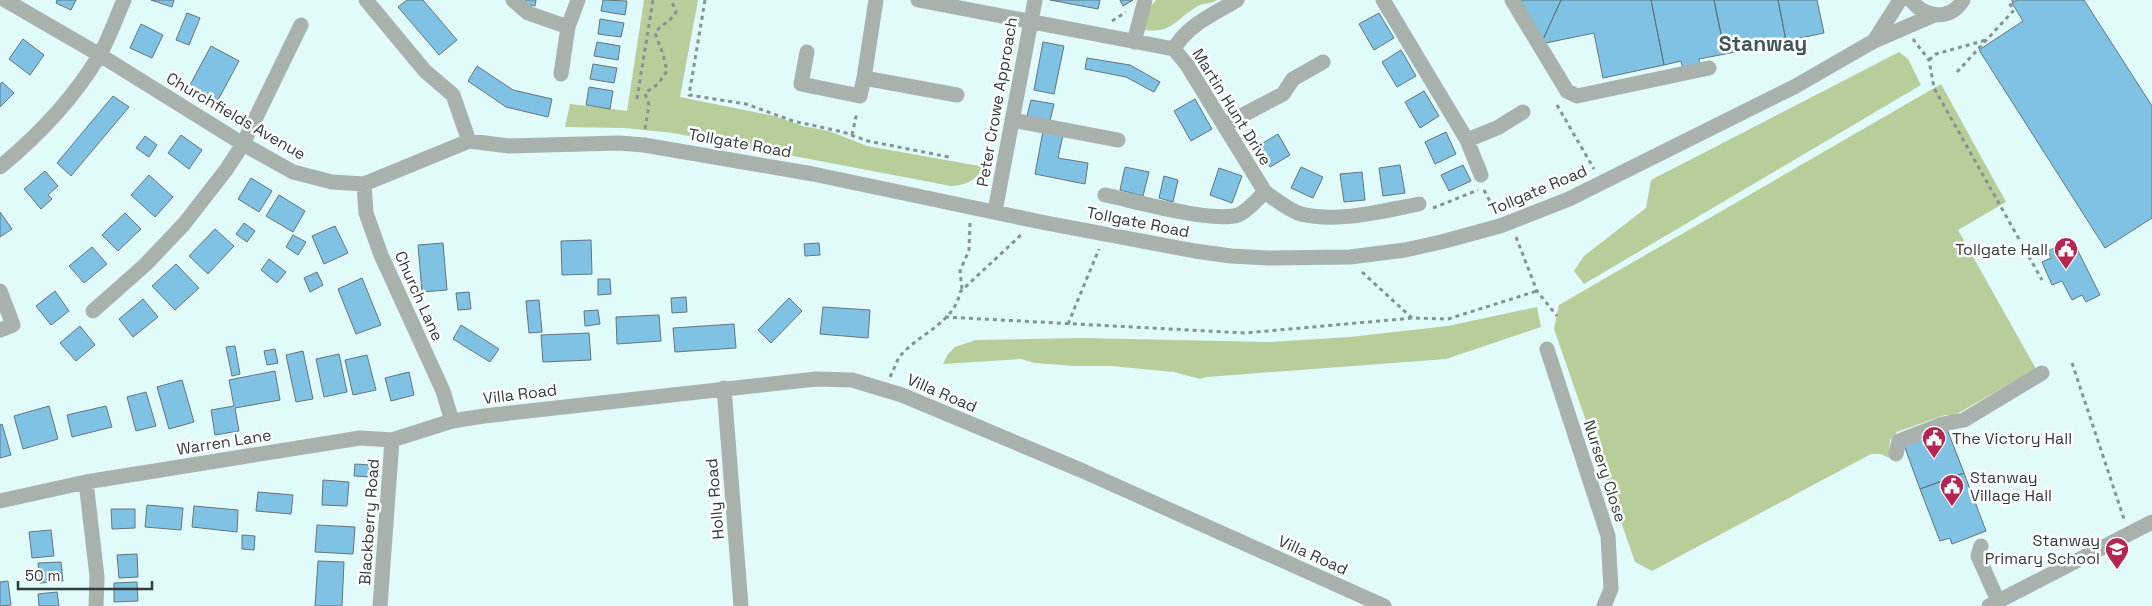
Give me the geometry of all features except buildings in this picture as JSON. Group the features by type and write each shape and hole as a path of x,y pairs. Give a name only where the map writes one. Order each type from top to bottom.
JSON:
{"street":[{"name":"Churchfields Avenue","path":"5,0 100,55 243,144 293,172 332,182 364,184"},
{"path":"0,167 18,152 64,106 100,55 124,0"},
{"path":"366,0 424,71 453,95 469,141"},
{"path":"513,0 528,13 568,26"},
{"path":"561,74 568,26 578,0"},
{"path":"807,52 801,84 860,96 876,0"},
{"name":"Martin Hunt Drive","path":"918,0 1174,49 1187,65 1265,192 1282,205 1300,214 1330,217 1363,214 1419,204"},
{"name":"Peter Crowe Approach","path":"995,211 1035,0"},
{"path":"1134,42 1144,0"},
{"path":"1174,49 1180,37 1195,25 1237,0"},
{"path":"1383,0 1467,140 1481,175"},
{"path":"1512,0 1567,91 1577,96 1709,68"},
{"name":"Tollgate Road","path":"1874,41 1900,0"},
{"path":"1910,0 1916,8 1934,15"},
{"name":"Tollgate Road","path":"364,184 469,141 509,146 620,143 644,145 813,174 1041,222 1230,256 1300,259 1346,257 1405,250 1510,222 1569,199 1794,87 1874,41 1934,15 1944,15 1953,11 1963,0"},
{"path":"93,311 144,265 184,224 226,170 243,144 301,25"},
{"path":"1224,126 1283,94 1293,79 1323,62"},
{"path":"864,78 958,96"},
{"path":"1467,140 1497,128 1523,112"},
{"path":"1012,120 1118,140"},
{"name":"Church Lane","path":"364,184 366,213 381,255 443,391 452,421"},
{"path":"1104,195 1224,218 1240,214 1265,192"},
{"path":"0,291 13,325 0,330"},
{"name":"Nursery Close","path":"1547,349 1608,536 1610,589 1604,606"},
{"path":"1896,454 1899,441 1943,424 1964,420 2042,373"},
{"name":"Villa Road","path":"452,421 724,388 816,379 852,380 884,388 1083,472 1384,606"},
{"name":"Holly Road","path":"724,388 741,606"},
{"name":"Warren Lane","path":"0,501 86,482 360,438 392,440 452,421"},
{"name":"Blackberry Road","path":"380,606 392,440"},
{"path":"86,482 97,577 96,606"},
{"path":"1981,546 1978,556 1993,604 2152,522"}],"path":[{"path":"637,99 653,0"},
{"path":"644,145 649,105 645,93 658,84 667,72 655,33 659,28 672,20 676,12 672,0"},
{"path":"705,0 689,95 746,104 793,121 852,135 868,142 949,157"},
{"path":"1092,34 1144,0"},
{"path":"1957,72 2014,10 2009,4 2014,0"},
{"path":"1907,28 1929,60 1934,88 2042,280"},
{"path":"1929,60 1936,54 1986,40"},
{"path":"852,135 860,96"},
{"path":"1487,196 1495,212"},
{"path":"962,290 960,271 969,250 972,206"},
{"path":"884,388 901,356 945,317 958,300 962,290 1015,239 1041,222"},
{"path":"1510,222 1537,291 1557,316"},
{"path":"1068,324 1096,253 1106,234"},
{"path":"1346,257 1413,318"},
{"path":"945,317 1245,333 1413,318 1448,318 1537,291"},
{"path":"2072,363 2129,534"}],"green space":[{"path":"644,0 698,0 680,97 774,116 803,126 829,131 867,146 985,167 971,181 951,186 673,133 625,128 565,127 570,104 627,111"},
{"path":"1156,0 1217,0 1198,6 1168,27 1154,31 1145,30 1149,9"},
{"path":"1899,52 1908,59 1921,85 1584,284 1574,271 1584,256 1646,208 1651,180"},
{"path":"1941,84 2006,202 1958,230 2036,369 1953,416 1945,415 1897,432 1890,440 1889,458 1881,454 1871,454 1652,571 1635,562 1554,329 1559,305"},
{"path":"1537,307 1541,327 1446,359 1200,379 1174,372 1111,366 1035,363 1021,359 943,364 948,354 955,347 976,340 1082,338 1269,342 1350,337 1448,326"}],"place":[{"name":"Tollgate Hall","path":"2066,270"},
{"name":"The Victory Hall","path":"1934,459"},
{"name":"Stanway Village Hall","path":"1952,507"},
{"name":"Stanway Primary School","path":"2117,570"}],"district":[{"name":"Stanway","path":"1763,43"}]}
